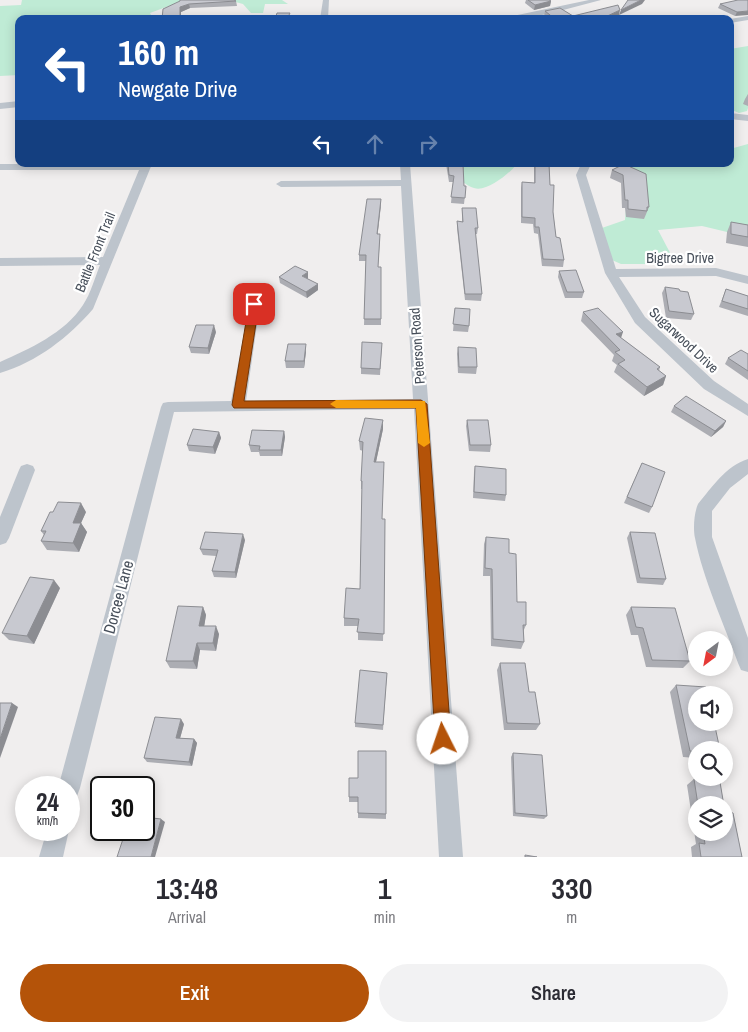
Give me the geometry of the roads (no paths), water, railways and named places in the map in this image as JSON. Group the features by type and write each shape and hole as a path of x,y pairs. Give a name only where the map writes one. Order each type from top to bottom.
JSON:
{"street":[{"path":"324,15 326,0"},
{"path":"528,15 598,0"},
{"path":"734,20 748,18"},
{"path":"0,106 15,104"},
{"path":"734,116 748,118"},
{"path":"0,167 15,167"},
{"name":"Battle Front Trail","path":"0,368 40,349 72,324 89,306 146,167"},
{"name":"Peterson Road","path":"405,167 451,857"},
{"name":"Sugarwood Drive","path":"585,167 581,176 610,273 640,320 709,384 748,412"},
{"path":"282,184 406,183"},
{"path":"0,262 108,261"},
{"name":"Bigtree Drive","path":"610,273 716,272 748,280"},
{"path":"254,304 238,405 421,404"},
{"name":"Dorcee Lane","path":"72,776 168,406 238,405"},
{"path":"748,465 724,483 704,509 703,537 717,582 748,663"},
{"path":"0,538 27,470"},
{"path":"51,857 55,841"}]}
